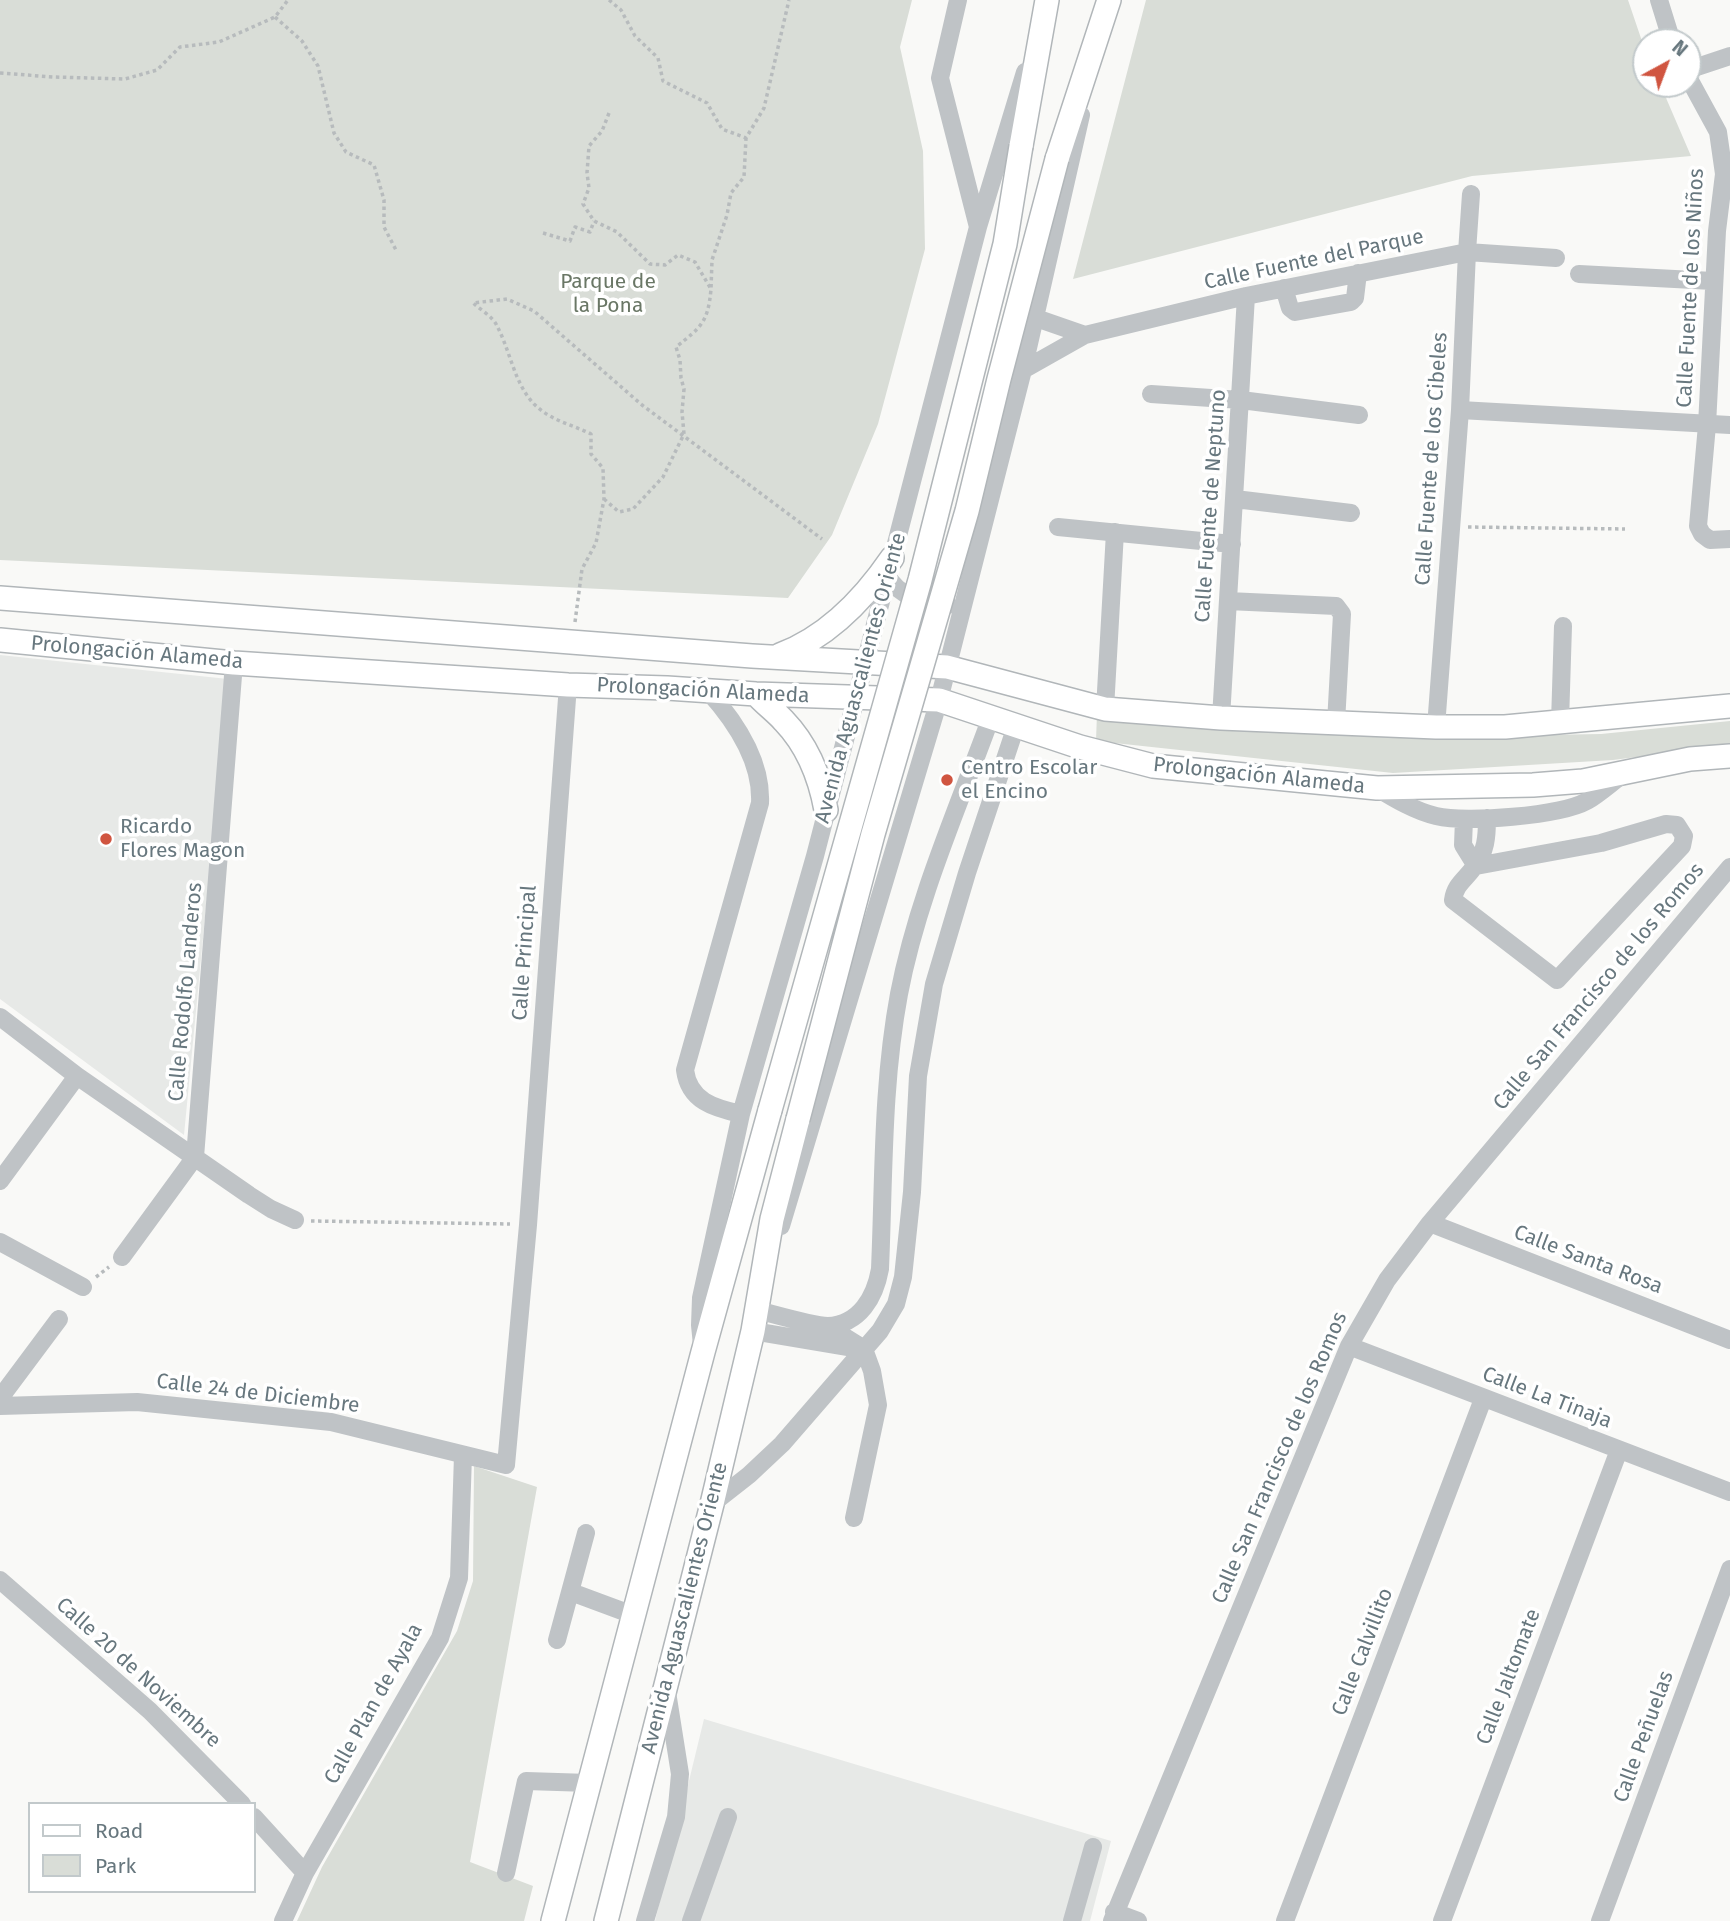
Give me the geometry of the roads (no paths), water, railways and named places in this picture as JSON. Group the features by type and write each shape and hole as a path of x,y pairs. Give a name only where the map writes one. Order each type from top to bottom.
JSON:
{"main road":[{"name":"Avenida Aguascalientes Oriente","path":"606,1921 712,1504 757,1312 772,1219 798,1119 873,834 967,510 1057,159 1110,0"},
{"name":"Avenida Aguascalientes Oriente","path":"553,1921 703,1352 920,580 1005,244 1046,4"},
{"path":"776,657 834,624 863,597 889,567"},
{"name":"Prolongación Alameda","path":"0,598 776,657 947,667 1105,709 1220,718 1436,727 1505,727 1730,706"},
{"name":"Prolongación Alameda","path":"0,640 234,663 568,685 708,691 854,702 939,700 1080,747 1153,766 1377,788 1533,785 1583,781 1624,774 1659,764 1730,757"},
{"path":"756,694 787,724 806,750 819,779 826,810"}],"street":[{"path":"958,0 940,78 978,226"},
{"path":"1659,0 1668,28"},
{"name":"Avenida Aguascalientes Oriente","path":"703,1352 701,1298 741,1114 826,810 978,226 1046,4"},
{"name":"Avenida Aguascalientes Oriente","path":"757,1312 939,700 1036,318 1100,31"},
{"path":"1702,65 1730,56"},
{"name":"Calle Fuente de los Niños","path":"1699,98 1718,132 1724,174 1723,232 1713,281 1698,526 1702,534 1710,540 1730,539"},
{"name":"Calle Fuente de los Cibeles","path":"1436,727 1460,410 1471,194"},
{"name":"Calle Fuente del Parque","path":"1023,370 1085,335 1284,288 1467,252 1556,258"},
{"path":"1284,288 1290,308 1294,312 1351,302 1355,298 1359,274"},
{"path":"1579,274 1713,281"},
{"name":"Calle Fuente de Neptuno","path":"1220,718 1246,296"},
{"path":"1036,318 1085,335"},
{"path":"1152,394 1241,400 1359,415"},
{"path":"1460,410 1730,425"},
{"path":"1235,499 1351,513"},
{"path":"1058,527 1232,544"},
{"path":"1105,709 1115,533"},
{"path":"889,567 897,588 925,608 942,607 966,595"},
{"path":"1228,601 1336,606 1340,609 1336,723"},
{"path":"1560,722 1563,626"},
{"name":"Calle Rodolfo Landeros","path":"195,1157 234,663"},
{"name":"Calle Principal","path":"506,1465 528,1225 568,685"},
{"path":"708,691 743,740 755,765 759,779 760,803 685,1070 690,1087 701,1101 741,1114"},
{"path":"854,702 894,706 914,719 926,738"},
{"path":"827,1326 848,1320 863,1309 877,1288 888,1064 900,992 911,943 938,861 991,717"},
{"path":"712,1504 782,1444 890,1316 901,1291 912,1192 918,1076 934,984 967,873 1016,726"},
{"path":"1377,788 1404,804 1435,816 1487,818 1567,809 1587,801 1624,774"},
{"path":"1476,866 1601,843 1666,824 1677,825 1684,836 1682,846 1557,980 1453,900 1454,889 1476,866 1487,843 1487,818"},
{"path":"1464,819 1463,845 1476,866"},
{"path":"938,861 967,873"},
{"name":"Calle San Francisco de los Romos","path":"1113,1917 1349,1346 1387,1280 1430,1223 1730,867"},
{"path":"0,1017 77,1076 271,1209 295,1220"},
{"path":"0,1181 77,1076"},
{"path":"122,1257 195,1157"},
{"path":"883,1182 912,1192"},
{"name":"Calle Santa Rosa","path":"1430,1223 1730,1340"},
{"path":"0,1242 83,1287"},
{"path":"871,1300 890,1316"},
{"path":"757,1312 827,1326 864,1349 872,1371 878,1405 854,1518"},
{"path":"757,1312 864,1349"},
{"path":"0,1398 59,1319"},
{"name":"Calle La Tinaja","path":"1349,1346 1730,1492"},
{"name":"Calle Calvillito","path":"1285,1921 1483,1399"},
{"name":"Calle 24 de Diciembre","path":"0,1406 137,1402 331,1422 506,1465"},
{"name":"Calle Jaltomate","path":"1442,1921 1619,1450"},
{"name":"Calle Plan de Ayala","path":"283,1921 305,1873 440,1638 459,1578 463,1455"},
{"path":"557,1640 586,1533"},
{"name":"Calle Peñuelas","path":"1600,1921 1730,1569"},
{"name":"Calle 20 de Noviembre","path":"0,1580 150,1711 240,1802"},
{"path":"571,1592 634,1615"},
{"path":"645,1921 676,1817 680,1774 666,1684"},
{"path":"506,1873 526,1781 589,1783"},
{"path":"691,1921 727,1817"},
{"path":"256,1818 305,1873"},
{"path":"1072,1921 1093,1847"},
{"path":"1113,1917 1138,1921"}],"place":[{"name":"Centro Escolar el Encino","path":"947,780"},
{"name":"Ricardo Flores Magon","path":"106,839"}],"park label":[{"name":"Parque de la Pona","path":"608,294"}]}
